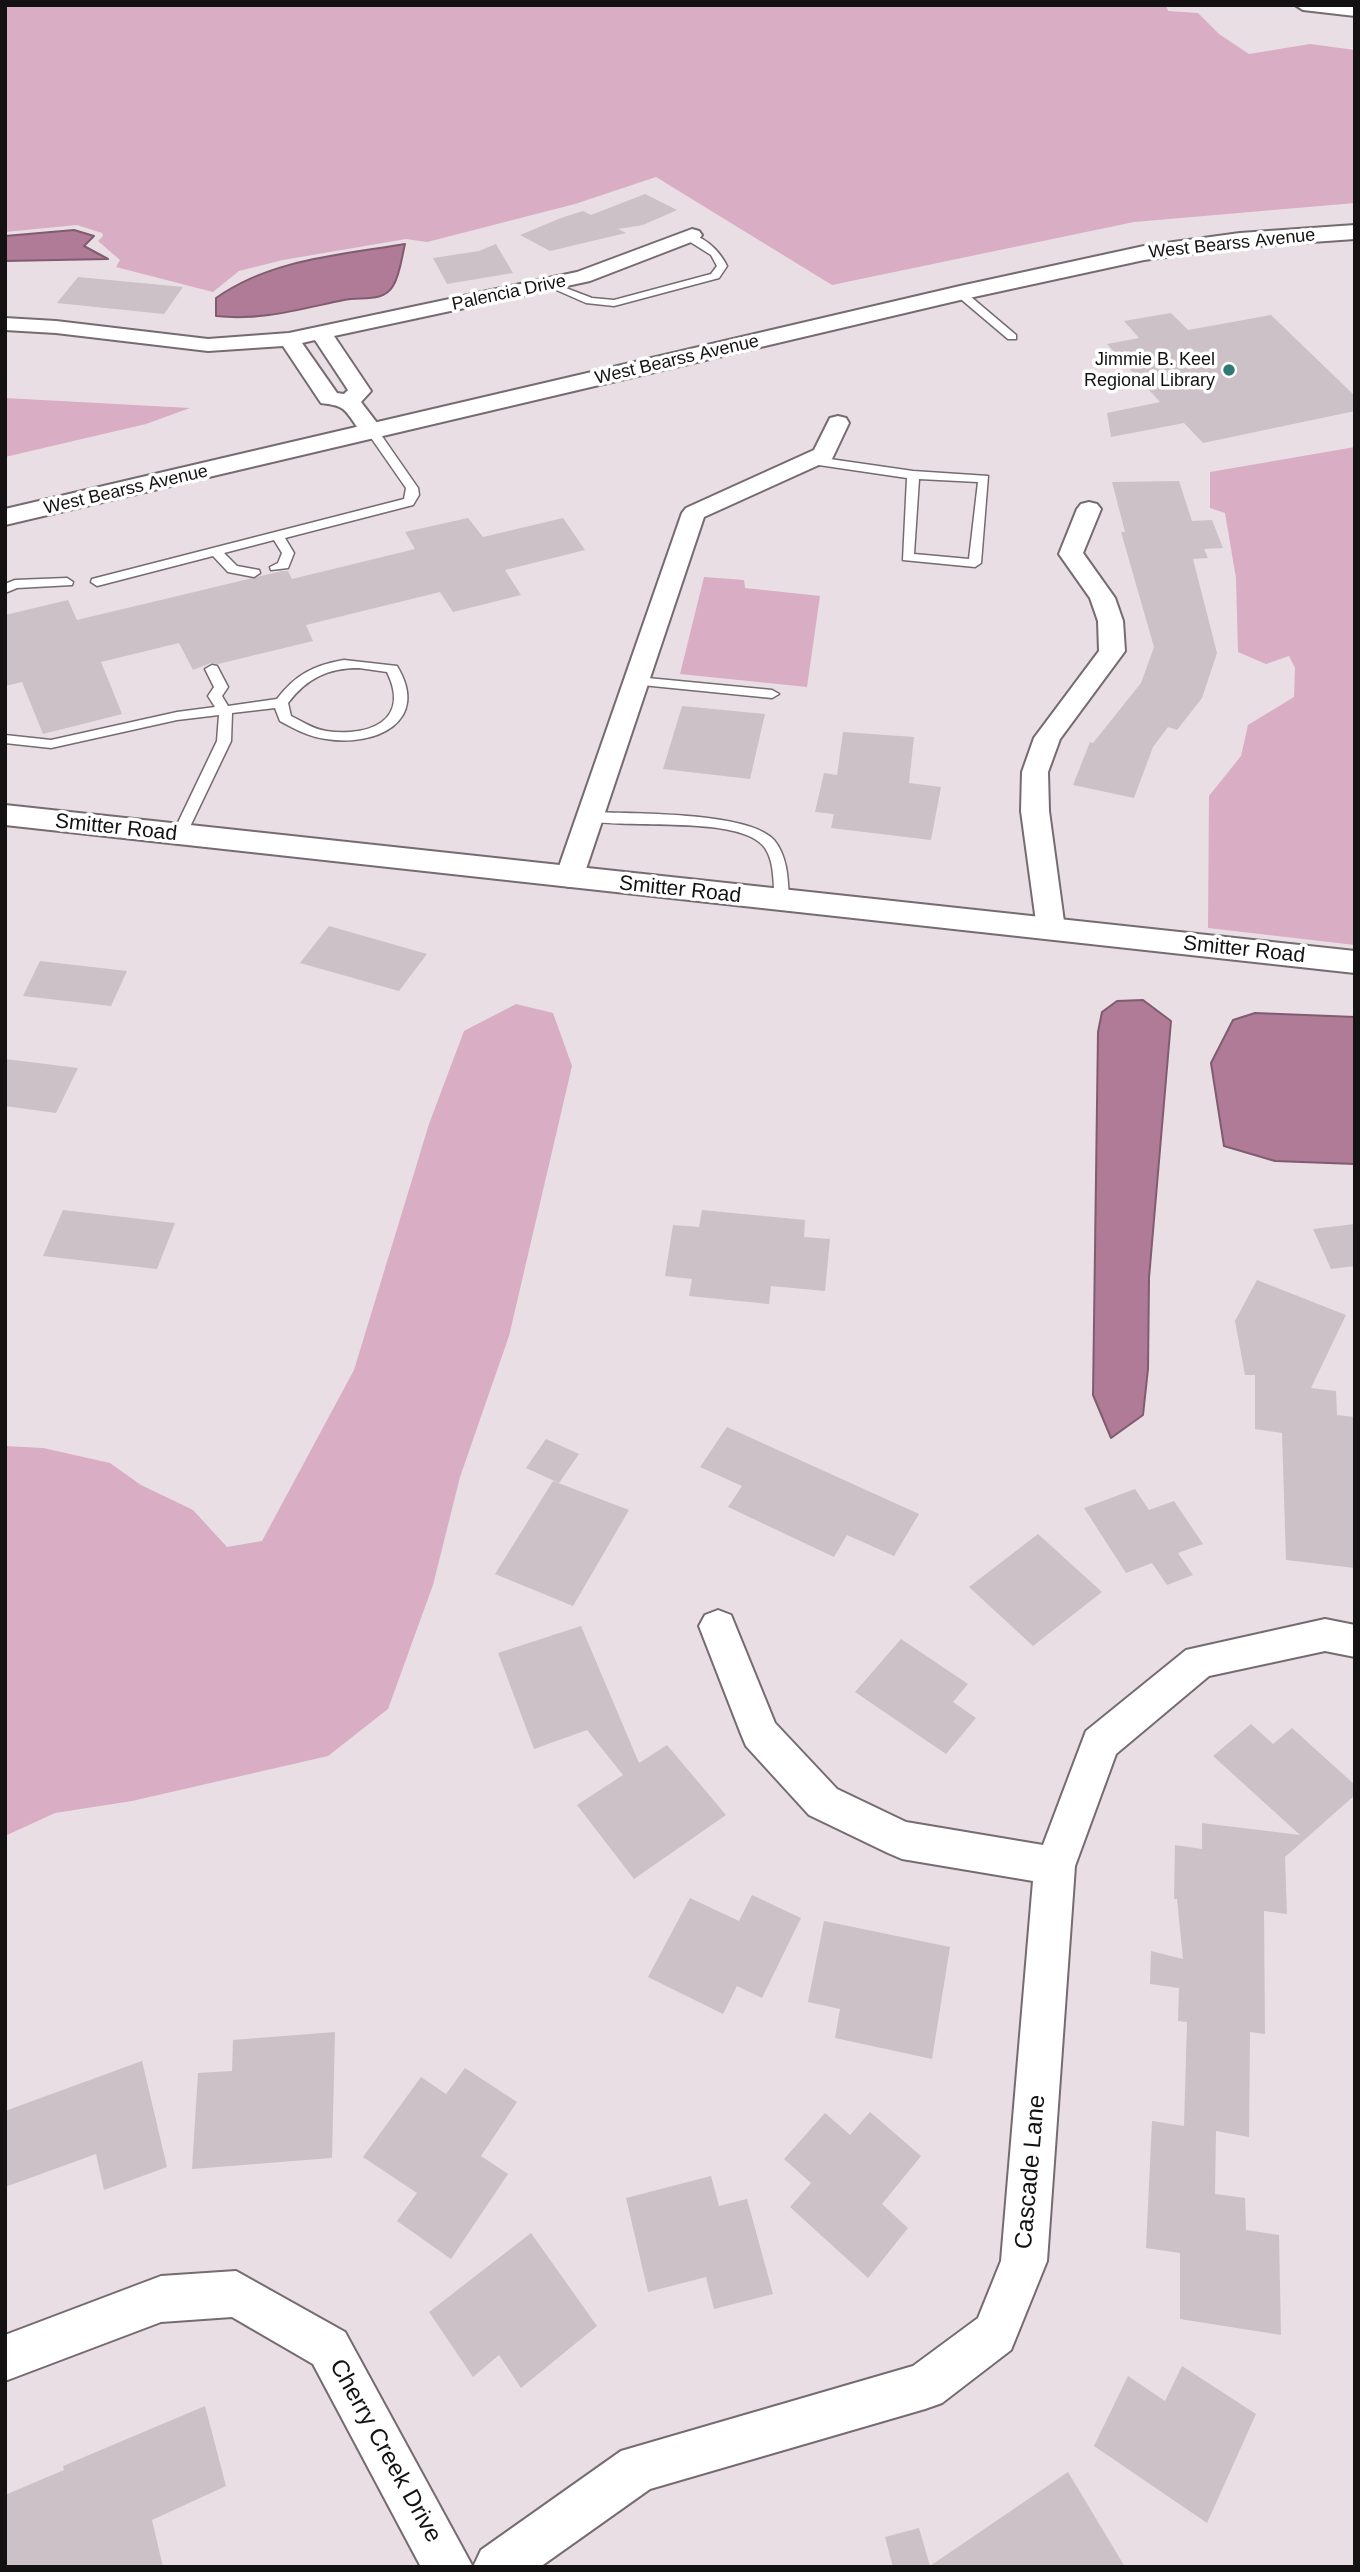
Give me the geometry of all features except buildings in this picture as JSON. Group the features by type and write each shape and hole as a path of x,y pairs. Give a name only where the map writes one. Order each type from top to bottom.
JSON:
{"main road":[{"name":"West Bearss Avenue","path":"960,293 974,274 1104,245 1112,237 1232,221 1355,213"},
{"name":"West Bearss Avenue","path":"5,517 960,293 1144,253 1240,240 1355,232"},
{"name":"West Bearss Avenue","path":"5,492 310,421 362,406"},
{"name":"Smitter Road","path":"5,816 1355,962"}],"street":[{"path":"1303,5 1355,10"},
{"name":"Palencia Drive","path":"5,324 40,325 206,345 289,339 598,273 690,236"},
{"path":"321,333 360,391 362,406 373,432"},
{"path":"289,339 329,398 362,406"},
{"path":"569,878 694,513 824,454 838,423"},
{"path":"1051,929 1035,811 1035,772 1047,738 1112,651 1113,633 1103,594 1071,554 1089,509"},
{"path":"718,1626 760,1734 823,1802 902,1840 1055,1866"},
{"name":"Cascade Lane","path":"498,2567 638,2468 925,2386 995,2334 1024,2261 1055,1866 1100,1743 1199,1662 1325,1635 1355,1641"},
{"name":"Cherry Creek Drive","path":"5,2358 161,2299 236,2294 329,2348 448,2567"}],"lane":[{"path":"550,285 590,301 614,303 715,276 722,266 716,253 690,236"},
{"path":"960,293 1012,337"},
{"path":"97,582 409,502 413,495 412,488 373,432"},
{"path":"809,460 913,475 984,479 975,563 907,557 913,475"},
{"path":"276,567 283,565 288,553 278,537"},
{"path":"217,552 224,563 235,572 254,573"},
{"path":"5,589 15,584 67,582"},
{"path":"364,662 392,669 403,685 404,705 394,722 371,732 342,735 310,731 285,718 281,703 290,688 308,673 336,664 364,662"},
{"path":"179,835 224,741 227,716 215,696 220,687 212,669"},
{"path":"637,681 772,694"},
{"path":"5,738 51,744 222,708 281,703"},
{"path":"590,817 726,824 752,831 764,838 779,859 782,901"}],"shaded area":[{"path":"5,5 1166,5 1168,11 1198,13 1219,34 1249,54 1310,44 1355,50 1355,203 1134,222 832,285 656,177 575,204 427,242 406,239 283,260 239,271 213,292 116,267 120,260 98,241 103,236 102,233 77,225 5,232"},
{"path":"74,230 94,236 84,246 108,259 5,261 5,236"},
{"path":"405,244 395,282 383,295 265,316 216,316 216,298 260,275 307,260"},
{"path":"5,398 190,408 146,424 5,457"},
{"path":"1355,447 1355,945 1208,928 1209,796 1241,756 1248,725 1294,697 1295,668 1289,656 1266,664 1238,652 1236,578 1225,513 1210,508 1210,472"},
{"path":"704,577 744,580 745,588 820,596 807,687 680,674"},
{"path":"1143,1000 1171,1021 1149,1278 1148,1369 1143,1415 1111,1438 1093,1395 1098,1032 1102,1012 1117,1001"},
{"path":"516,1004 553,1013 572,1066 509,1336 460,1477 433,1585 388,1709 328,1756 132,1801 55,1813 5,1836 5,1446 43,1448 110,1463 141,1485 193,1510 227,1547 262,1541 354,1370 429,1124 464,1031"},
{"path":"1255,1013 1355,1017 1355,1164 1275,1161 1224,1146 1211,1063 1233,1020"}],"place":[{"name":"Jimmie B. Keel Regional Library","path":"1229,370"}]}
